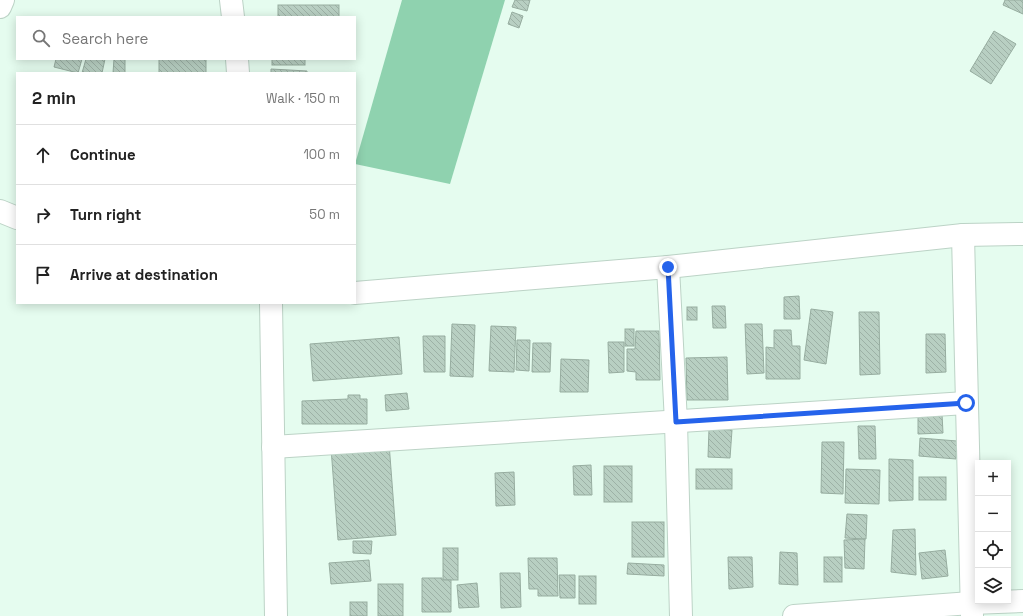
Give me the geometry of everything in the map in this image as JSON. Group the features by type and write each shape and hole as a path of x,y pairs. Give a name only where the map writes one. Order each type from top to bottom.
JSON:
{"street":[{"path":"0,7 3,0"},
{"path":"231,0 233,16"},
{"path":"237,60 238,72"},
{"path":"0,211 16,218"},
{"path":"356,293 668,267 963,235 1023,234"},
{"path":"963,235 971,609"},
{"path":"668,267 676,422 681,616"},
{"path":"271,304 276,616"},
{"path":"273,447 966,403"},
{"path":"794,616 971,609 1023,601"}],"shaded area":[{"path":"402,0 505,0 450,184 356,164"}],"building":[{"path":"515,0 530,0 527,11 512,7"},
{"path":"1005,0 1023,0 1023,14 1003,5"},
{"path":"278,5 339,5 339,16 278,16"},
{"path":"512,12 523,16 519,28 508,24"},
{"path":"994,31 1016,44 991,84 970,71"},
{"path":"56,60 82,60 78,72 54,67"},
{"path":"86,60 105,60 102,72 82,72"},
{"path":"114,60 125,60 125,72 113,72"},
{"path":"159,60 206,60 206,72 159,72"},
{"path":"272,60 305,60 305,65 272,65"},
{"path":"271,69 307,71 307,72 271,72"},
{"path":"799,296 800,319 784,319 784,297"},
{"path":"712,306 725,306 726,328 713,328"},
{"path":"687,307 697,307 697,320 687,320"},
{"path":"811,309 833,312 826,364 804,360"},
{"path":"859,312 879,312 880,374 860,375"},
{"path":"452,324 475,325 473,377 450,376"},
{"path":"745,324 762,324 764,373 747,374"},
{"path":"491,326 516,327 514,372 489,371"},
{"path":"625,329 634,329 634,346 625,346"},
{"path":"774,330 791,330 792,346 800,346 800,379 766,379 766,347 774,348"},
{"path":"636,331 659,331 660,380 636,380 636,372 627,371 627,349 635,349"},
{"path":"926,334 945,334 946,372 926,373"},
{"path":"423,336 445,336 445,372 424,372"},
{"path":"399,337 402,374 313,381 310,344"},
{"path":"517,340 530,340 529,371 516,370"},
{"path":"608,342 624,342 624,372 609,373"},
{"path":"533,343 551,343 550,372 532,372"},
{"path":"727,357 728,400 687,400 686,358"},
{"path":"561,359 589,360 588,392 560,392"},
{"path":"407,393 409,409 386,411 385,395"},
{"path":"348,395 360,395 360,399 367,399 367,424 302,424 302,401 348,399"},
{"path":"942,414 943,433 918,434 918,415"},
{"path":"858,426 875,426 876,459 859,459"},
{"path":"709,429 732,430 730,458 708,457"},
{"path":"920,438 957,441 956,459 919,456"},
{"path":"822,442 844,442 843,494 821,493"},
{"path":"389,443 396,535 338,540 331,448"},
{"path":"889,459 913,460 913,500 889,501"},
{"path":"591,465 592,495 574,495 573,466"},
{"path":"604,466 632,466 632,502 604,502"},
{"path":"696,469 732,469 732,489 696,489"},
{"path":"846,469 880,470 879,504 845,503"},
{"path":"514,472 515,505 496,506 495,473"},
{"path":"919,477 946,477 946,500 919,500"},
{"path":"847,514 867,515 866,539 845,538"},
{"path":"632,522 664,522 664,557 632,557"},
{"path":"915,529 916,575 891,572 893,530"},
{"path":"865,539 864,569 845,568 844,540"},
{"path":"353,541 372,541 371,554 353,553"},
{"path":"443,548 458,548 458,580 443,580"},
{"path":"945,550 948,576 922,579 919,553"},
{"path":"780,552 797,553 798,585 779,584"},
{"path":"728,557 752,557 753,587 729,589"},
{"path":"824,557 842,557 842,582 824,582"},
{"path":"528,558 557,558 558,596 538,596 538,589 529,589"},
{"path":"369,560 371,581 331,584 329,563"},
{"path":"628,563 664,565 664,576 627,574"},
{"path":"500,573 520,573 521,607 501,608"},
{"path":"559,575 575,575 575,598 560,598"},
{"path":"579,576 596,576 596,604 579,604"},
{"path":"422,578 442,578 442,580 451,580 451,612 422,612"},
{"path":"477,583 479,607 459,608 457,585"},
{"path":"378,584 403,584 403,616 378,616"},
{"path":"350,602 367,602 367,616 350,616"}],"route":[{"path":"668,267 676,422 966,403"}]}
